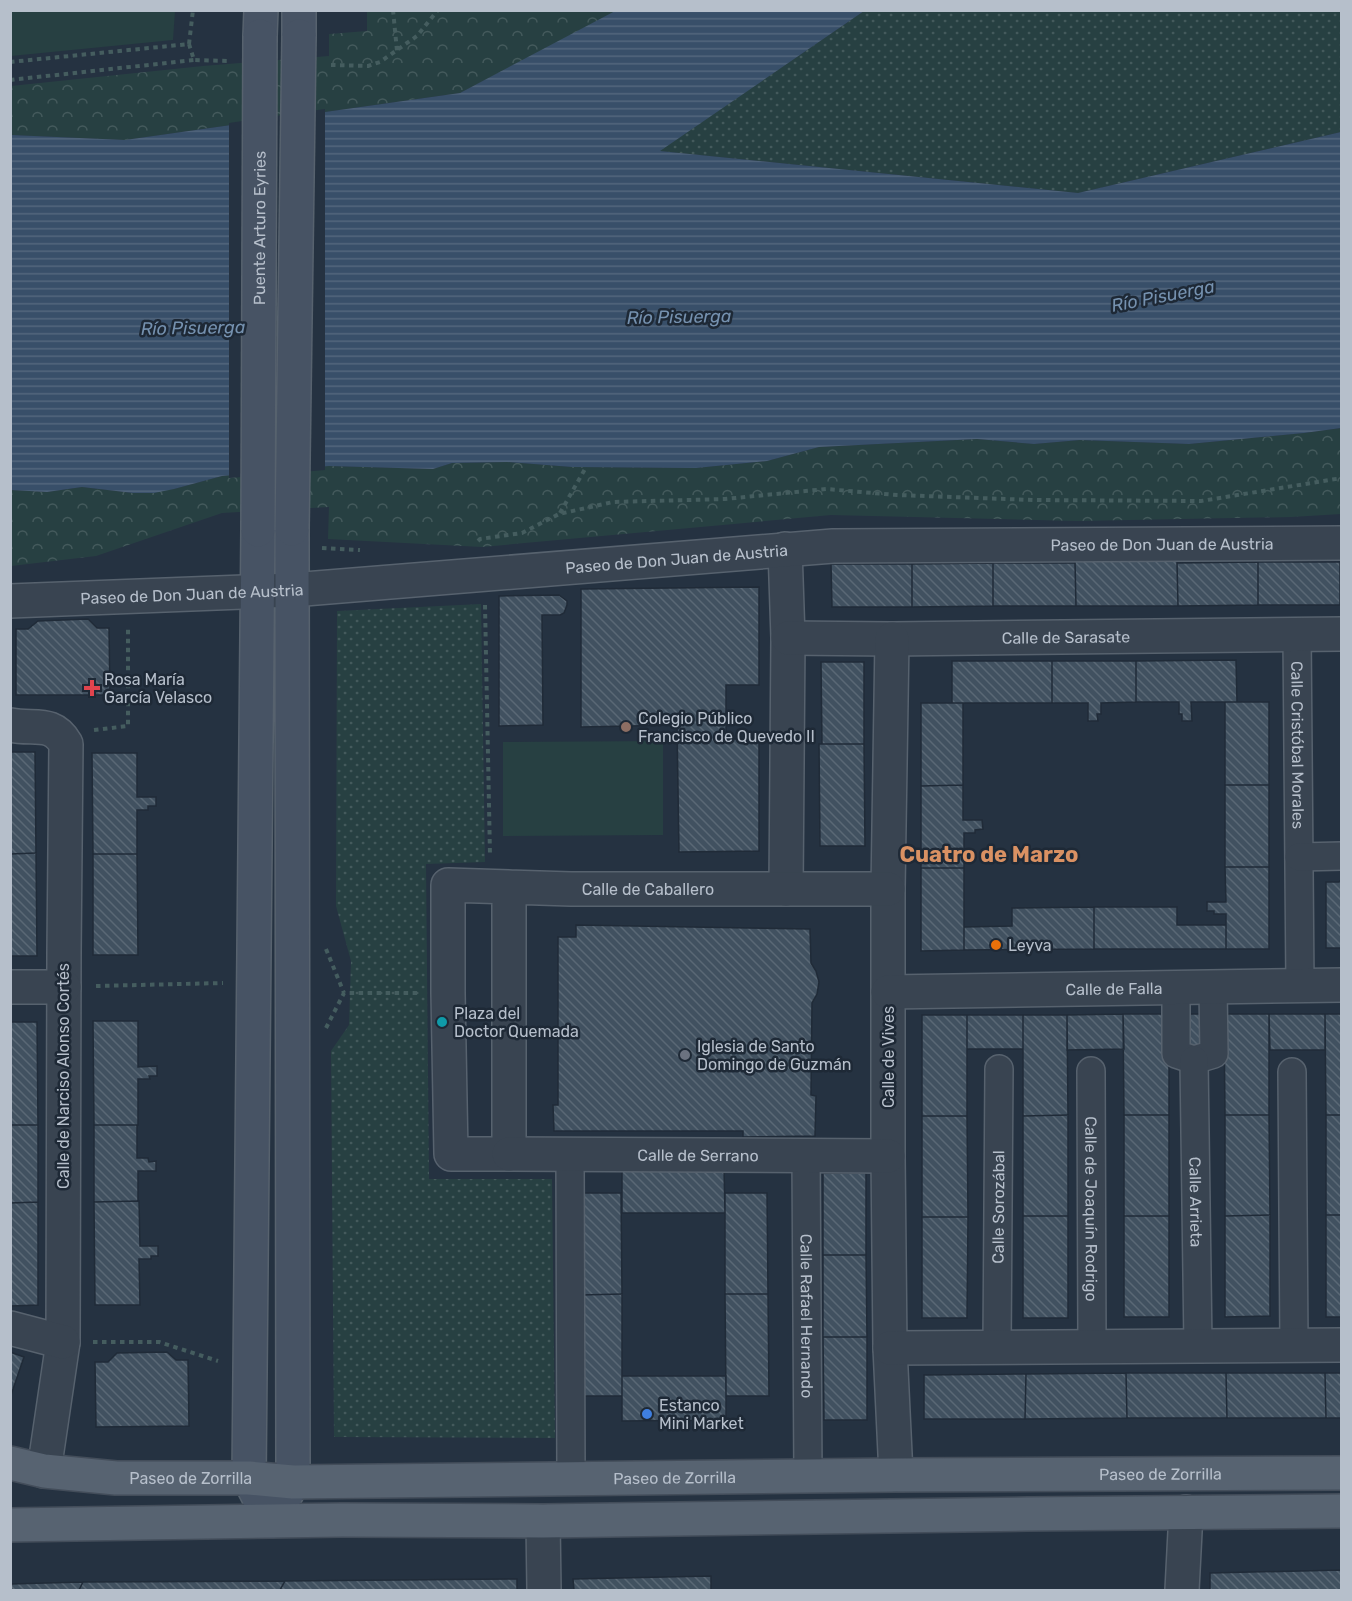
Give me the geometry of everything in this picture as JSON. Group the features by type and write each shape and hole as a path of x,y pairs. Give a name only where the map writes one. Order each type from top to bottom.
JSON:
{"main road":[{"name":"Puente Arturo Eyries","path":"258,592 261,23"},
{"path":"271,1521 293,1482 292,529 299,23"},
{"path":"258,592 249,1478 271,1521"},
{"name":"Paseo de Zorrilla","path":"10,1463 44,1471 116,1478 249,1478 293,1482 896,1474 1341,1473"},
{"path":"10,1525 1341,1511"}],"street":[{"name":"Paseo de Don Juan de Austria","path":"10,601 292,590 479,559 845,546 1341,543"},
{"path":"785,549 788,638 786,889"},
{"name":"Calle Cristóbal Morales","path":"1297,634 1300,985"},
{"name":"Calle de Sarasate","path":"788,638 1341,634"},
{"name":"Calle de Vives","path":"892,639 888,889 888,1156 890,1348 896,1474"},
{"path":"10,725 51,728 60,734"},
{"name":"Calle de Narciso Alonso Cortés","path":"44,1471 63,1342 67,758 66,744 60,734"},
{"path":"1299,857 1341,856"},
{"path":"448,885 500,886 509,1155 451,1154 448,885"},
{"name":"Calle de Caballero","path":"500,886 571,889 888,889"},
{"name":"Calle de Falla","path":"888,993 1341,985"},
{"path":"10,987 64,987"},
{"path":"1176,987 1176,1054 1194,1060 1214,1054 1213,987"},
{"name":"Calle Arrieta","path":"1194,1060 1198,1346"},
{"name":"Calle Sorozábal","path":"997,1347 999,1069"},
{"name":"Calle de Joaquín Rodrigo","path":"1091,1071 1092,1346"},
{"path":"1292,1072 1294,1346"},
{"name":"Calle de Serrano","path":"509,1155 888,1156"},
{"path":"570,1155 571,1479"},
{"name":"Calle Rafael Hernando","path":"806,1156 808,1476"},
{"path":"10,1328 63,1342"},
{"path":"890,1348 1341,1345"},
{"path":"1182,1590 1186,1512"},
{"path":"543,1521 544,1590"}],"path":[{"path":"10,62 189,44 193,10"},
{"path":"393,10 397,51"},
{"path":"10,80 194,60"},
{"path":"559,514 585,469"},
{"path":"500,886 479,559 480,539 522,533 559,514 613,502 724,499 826,489 897,495 1033,500 1201,501 1341,478"},
{"path":"60,734 128,726 128,596"},
{"path":"64,987 254,982"},
{"path":"325,1029 344,993 448,993"},
{"path":"63,1342 159,1342 250,1372"}],"green space":[{"path":"11,10 175,11 173,40 11,56"},
{"path":"367,11 617,11 460,93 125,140 11,135 11,86 203,66 329,56 329,34 367,31"},
{"path":"864,11 1341,11 1341,132 1078,193 659,151"},
{"path":"1342,428 1341,514 1077,521 831,515 482,547 328,539 329,507 222,513 96,556 11,566 10,490 47,492 82,487 133,493 174,489 222,476 329,466 433,469 452,463 507,462 572,467 696,468 767,461 819,447 977,439 1034,444 1080,440 1189,444"},
{"name":"Plaza del Doctor Quemada","path":"481,604 485,862 426,864 429,1179 552,1179 555,1438 334,1437 331,1051 349,1025 351,961 336,906 337,611"},
{"path":"663,741 663,835 503,836 503,742"}],"water":[{"name":"Río Pisuerga","path":"617,10 864,11 660,151 1078,193 1341,132 1341,428 1189,444 1080,440 1034,444 977,439 819,447 767,461 696,468 572,467 507,462 452,463 433,469 329,466 222,476 154,493 82,487 47,492 11,490 11,135 125,140 460,93"}],"pier":[{"path":"325,109 325,470 229,478 229,123"}],"building":[{"path":"1075,561 1177,561 1178,606 1076,606"},
{"path":"1258,562 1258,605 1178,606 1177,563"},
{"path":"1258,562 1340,562 1340,605 1258,605"},
{"path":"993,563 993,606 912,607 912,564"},
{"path":"993,563 1075,563 1076,606 993,606"},
{"path":"831,564 912,564 912,607 832,607"},
{"path":"759,587 759,685 726,685 726,739 759,739 759,851 679,852 677,725 581,727 581,589"},
{"path":"559,595 567,601 564,613 542,615 543,725 499,726 499,596"},
{"path":"88,619 97,628 109,628 110,695 16,695 16,629 28,629 38,621"},
{"path":"1236,660 1237,702 1191,702 1192,721 1182,721 1182,714 1179,714 1179,702 1136,702 1136,661"},
{"path":"952,661 1052,661 1052,703 952,703"},
{"path":"1052,661 1136,661 1136,702 1101,703 1101,714 1097,714 1098,721 1088,721 1088,703 1052,703"},
{"path":"821,662 864,662 864,744 822,744"},
{"path":"1225,702 1269,702 1269,785 1225,785"},
{"path":"921,703 963,703 963,785 921,786"},
{"path":"819,744 864,744 865,846 820,846"},
{"path":"10,752 35,752 36,853 10,854"},
{"path":"92,753 137,753 137,797 156,797 156,806 148,806 148,810 137,810 137,854 93,854"},
{"path":"963,785 963,820 982,820 983,829 975,830 975,833 964,833 964,868 921,868 921,786"},
{"path":"1225,785 1269,785 1269,867 1225,867"},
{"path":"36,853 37,956 10,956 10,854"},
{"path":"93,854 137,854 138,955 93,955"},
{"path":"1225,867 1269,867 1269,949 1226,949 1226,914 1214,914 1214,911 1207,911 1207,902 1226,902"},
{"path":"921,868 964,868 964,950 921,951"},
{"path":"1342,879 1342,948 1326,948 1326,882 1339,882"},
{"path":"1094,907 1177,907 1177,925 1226,925 1226,949 1094,949"},
{"path":"1094,907 1094,949 964,950 964,927 1012,926 1012,908"},
{"name":"Iglesia de Santo Domingo de Guzmán","path":"576,925 810,929 811,963 819,982 817,994 812,1003 811,1095 816,1096 815,1136 743,1137 743,1131 554,1131 553,1105 558,1105 558,937 576,937"},
{"path":"1123,1014 1169,1014 1169,1115 1124,1115"},
{"path":"1123,1014 1124,1049 1067,1050 1067,1015"},
{"path":"1182,1014 1211,1014 1212,1049 1182,1050"},
{"path":"1224,1014 1269,1014 1269,1115 1225,1115"},
{"path":"1269,1014 1325,1014 1325,1050 1270,1050"},
{"path":"1325,1014 1342,1014 1342,1115 1326,1115"},
{"path":"922,1015 967,1015 967,1116 922,1116"},
{"path":"967,1015 1023,1015 1023,1049 967,1049"},
{"path":"1023,1015 1067,1015 1068,1115 1023,1116"},
{"path":"93,1021 138,1021 138,1067 157,1066 157,1076 149,1076 150,1079 138,1079 138,1125 94,1125"},
{"path":"10,1022 37,1022 38,1125 10,1125"},
{"path":"1068,1115 1068,1216 1023,1216 1023,1116"},
{"path":"1124,1115 1169,1115 1169,1216 1124,1216"},
{"path":"1225,1115 1269,1115 1270,1215 1225,1216"},
{"path":"1326,1115 1342,1115 1342,1215 1326,1215"},
{"path":"922,1116 967,1116 968,1217 922,1217"},
{"path":"10,1125 38,1125 38,1202 10,1203"},
{"path":"94,1125 137,1125 137,1158 148,1158 149,1162 156,1161 156,1171 138,1171 138,1201 94,1202"},
{"path":"724,1168 725,1213 622,1213 622,1169"},
{"path":"823,1173 866,1173 866,1255 823,1255"},
{"path":"579,1193 621,1193 622,1294 580,1295"},
{"path":"725,1193 767,1193 768,1294 725,1294"},
{"path":"139,1201 140,1246 158,1246 158,1256 151,1256 151,1259 139,1259 140,1305 95,1305 94,1202"},
{"path":"38,1202 38,1305 10,1306 10,1203"},
{"path":"1270,1215 1270,1316 1225,1317 1225,1216"},
{"path":"1326,1215 1342,1215 1342,1317 1326,1317"},
{"path":"1023,1216 1068,1216 1068,1318 1023,1318"},
{"path":"1124,1216 1169,1216 1169,1317 1124,1317"},
{"path":"922,1217 968,1217 967,1318 922,1318"},
{"path":"823,1255 866,1255 867,1337 823,1337"},
{"path":"622,1294 622,1396 580,1396 580,1295"},
{"path":"725,1294 768,1294 769,1396 726,1396"},
{"path":"823,1337 867,1337 867,1420 824,1420"},
{"path":"10,1352 24,1357 10,1398"},
{"path":"167,1352 176,1360 188,1360 189,1426 96,1427 95,1362 108,1362 117,1353"},
{"path":"1126,1373 1226,1373 1227,1418 1127,1418"},
{"path":"1126,1373 1127,1418 1025,1419 1026,1374"},
{"path":"1226,1373 1325,1373 1326,1418 1227,1418"},
{"path":"1325,1373 1342,1373 1342,1418 1326,1418"},
{"path":"1026,1374 1025,1419 924,1419 924,1375"},
{"path":"622,1376 726,1376 726,1420 622,1421"},
{"path":"1342,1570 1342,1590 1210,1590 1210,1573"},
{"path":"711,1576 711,1590 574,1590 573,1579"},
{"path":"517,1579 517,1590 280,1590 285,1581"},
{"path":"285,1581 280,1590 79,1590 83,1582"},
{"path":"83,1582 79,1590 10,1590 10,1584"}],"place":[{"name":"Rosa María García Velasco","path":"92,688"},
{"name":"Colegio Público Francisco de Quevedo II","path":"626,727"},
{"name":"Leyva","path":"996,945"},
{"name":"Plaza del Doctor Quemada","path":"442,1022"},
{"name":"Iglesia de Santo Domingo de Guzmán","path":"685,1055"},
{"name":"Estanco Mini Market","path":"647,1414"}],"district":[{"name":"Cuatro de Marzo","path":"989,854"}]}
